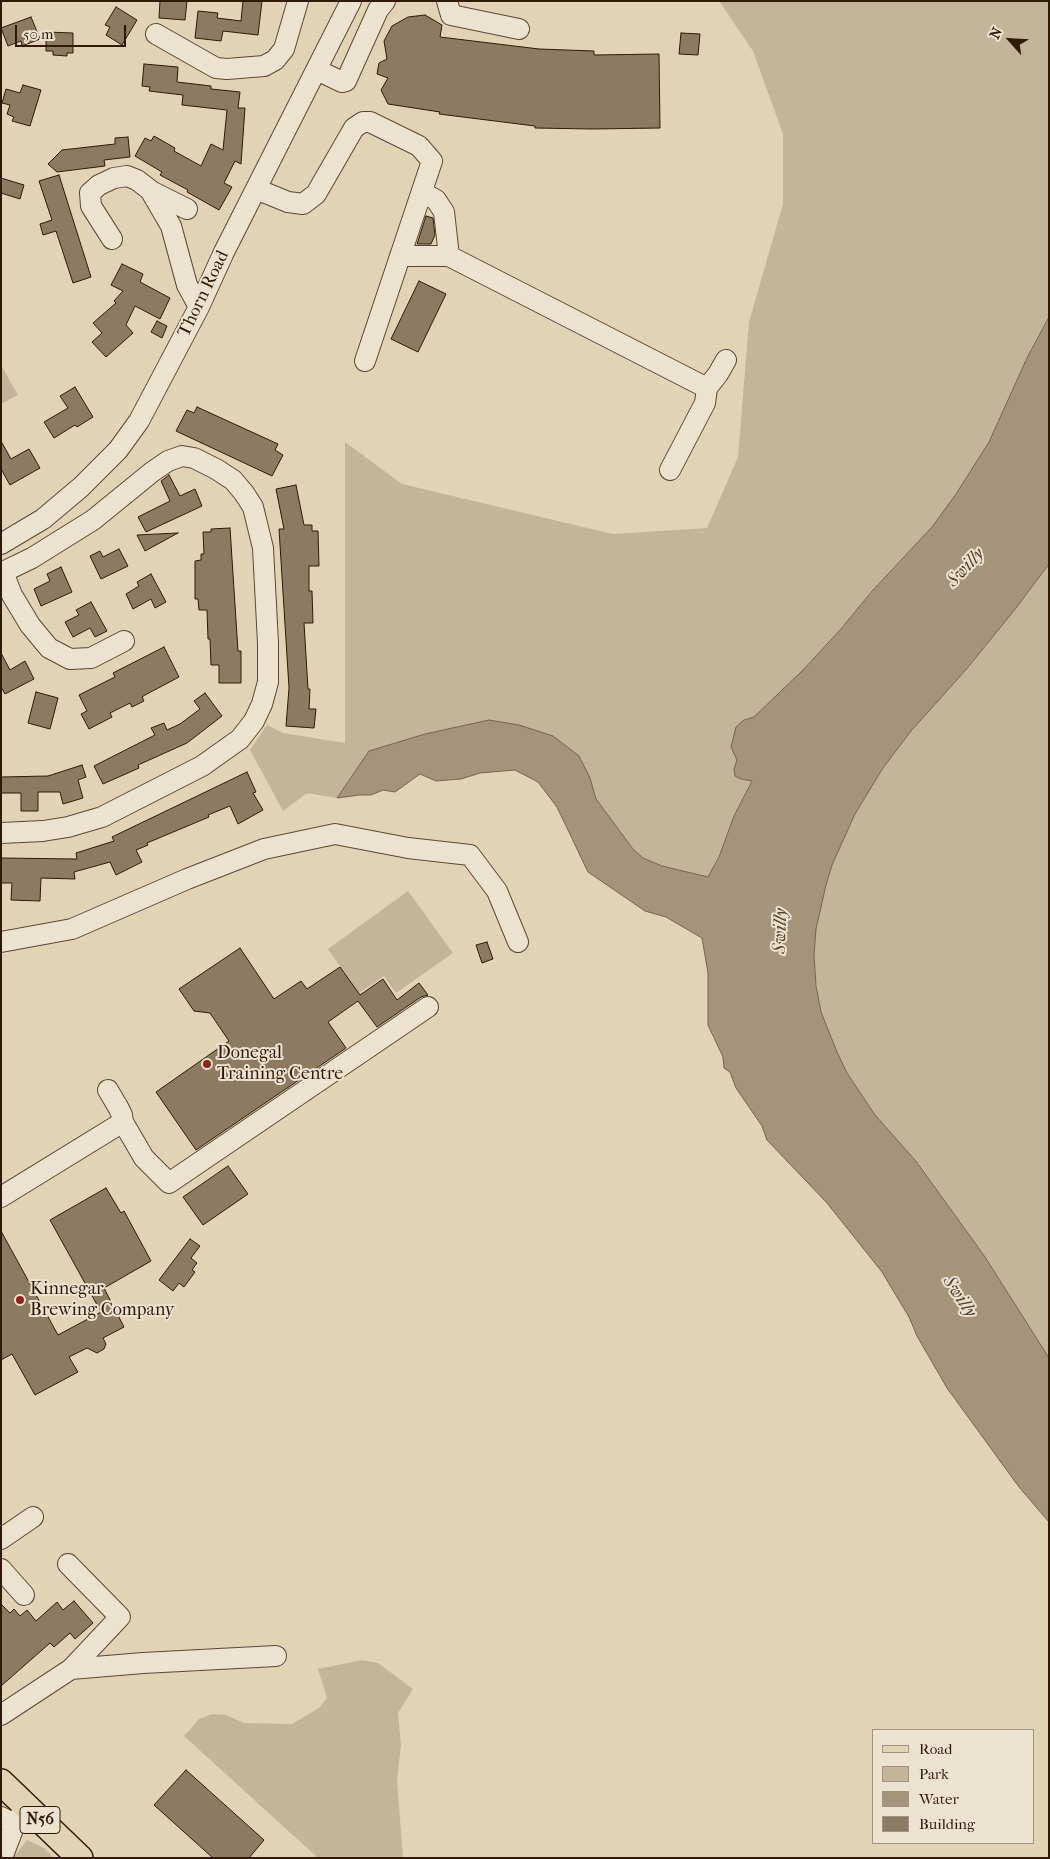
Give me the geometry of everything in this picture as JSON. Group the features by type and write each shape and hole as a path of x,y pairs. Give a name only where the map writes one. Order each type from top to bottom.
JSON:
{"main road":[{"name":"N56","path":"1,1782 14,1816 80,1858"}],"street":[{"path":"156,34 216,68 264,66 275,60 284,49 298,1"},
{"path":"316,70 342,82 346,81 378,10 385,1"},
{"path":"447,1 451,15 519,28"},
{"name":"Thorn Road","path":"1,544 43,519 81,487 118,450 139,421 199,306 316,70 343,4"},
{"path":"256,189 288,202 304,204 316,194 354,128 363,122 370,122 419,146 432,161 365,361"},
{"path":"112,239 92,206 90,193 106,182 127,176 187,209"},
{"path":"150,190 171,226 187,286 199,306"},
{"path":"422,192 436,200 444,212 449,256"},
{"path":"400,256 449,256 707,388"},
{"path":"670,470 705,403 707,388 726,360"},
{"path":"1,833 43,831 68,827 102,817 202,766 240,739 254,721 262,704 268,682 263,548 253,507 233,480 216,468 194,458 182,456 168,461 92,520 32,558 2,572 12,595 30,625 49,648 70,659 91,658 124,641"},
{"path":"43,519 56,542"},
{"path":"1,942 72,929 264,848 334,834 408,848 470,855 497,891 518,942"},
{"path":"108,1090 122,1115 123,1122 144,1158 169,1183 428,1007"},
{"path":"1,1197 123,1122"},
{"path":"1,1539 33,1517"},
{"path":"1,1715 71,1669 120,1617 68,1564"},
{"path":"1,1569 24,1595"},
{"path":"71,1669 143,1662 276,1656"},
{"path":"2,1858 14,1816"}],"green space":[{"path":"719,1 1049,1 1049,317 1027,358 989,442 956,494 932,527 872,590 841,629 802,671 764,709 754,717 744,720 734,769 741,779 752,780 734,816 719,857 708,877 662,866 644,858 633,849 596,799 590,778 519,725 489,720 425,734 369,751 337,798 307,793 283,811 250,750 267,725 283,733 345,743 345,442 402,484 613,534 707,528 738,457 749,322 783,204 783,134 753,51"},
{"path":"1,365 18,395 1,404"},
{"path":"1049,564 1049,1358 985,1257 917,1161 875,1115 847,1073 821,1012 816,986 814,955 816,929 826,885 832,865 855,814 883,768 911,731 966,671"},
{"path":"408,891 453,953 396,993 384,976 359,993 328,949"},
{"path":"362,1660 378,1663 413,1689 398,1713 401,1745 397,1780 403,1858 318,1858 184,1736 199,1719 212,1714 226,1715 244,1723 292,1724 319,1708 327,1698 318,1669"},
{"path":"27,1840 44,1848 54,1858 13,1858"}],"water":[{"name":"Swilly","path":"1049,317 1049,564 965,671 911,731 883,768 855,814 832,865 826,885 816,929 814,955 816,986 821,1012 847,1073 875,1115 916,1161 985,1257 1049,1358 1049,1522 1019,1487 947,1388 917,1336 909,1317 882,1272 827,1203 767,1140 762,1126 736,1088 730,1072 724,1068 723,1057 708,1025 708,973 702,938 666,917 645,911 588,872 557,807 538,782 515,770 480,773 461,779 436,781 420,774 395,792 383,790 371,795 337,798 369,751 425,734 489,720 519,725 553,736 579,756 590,778 596,799 633,849 643,858 662,866 708,877 719,857 734,816 752,781 735,776 734,769 737,760 731,747 736,727 744,720 754,717 802,671 841,629 872,591 932,527 956,494 989,442 1027,358"}],"building":[{"path":"160,1 187,1 185,20 159,18"},
{"path":"243,1 262,1 258,35 223,31 221,41 195,38 198,11 218,13 217,18 241,21"},
{"path":"116,7 137,20 122,45 106,35 110,27 105,25"},
{"path":"425,15 442,25 440,37 539,49 594,51 594,55 659,54 660,128 535,128 535,126 439,114 440,112 388,104 381,90 388,78 377,74 379,63 387,59 384,41 392,26 408,17"},
{"path":"31,17 40,39 22,46 21,41 8,46 1,28"},
{"path":"46,32 73,33 73,53 67,53 67,56 53,55 53,51 46,51"},
{"path":"681,33 700,34 698,55 679,54"},
{"path":"144,64 178,67 177,82 211,86 211,89 240,92 238,108 245,108 241,164 235,161 224,183 232,187 219,210 160,175 162,172 135,156 145,138 151,141 154,136 175,148 174,151 201,166 211,144 223,150 227,110 182,105 183,95 149,91 150,87 142,86"},
{"path":"23,85 41,90 30,126 12,121 14,117 7,114 10,105 2,103 6,89 20,93"},
{"path":"128,137 130,157 104,160 105,166 57,172 48,164 62,150 115,144 115,138"},
{"path":"59,175 91,277 73,283 56,231 43,235 40,224 52,220 39,181"},
{"path":"1,178 24,185 20,199 1,193"},
{"path":"426,216 433,218 435,235 431,244 417,244"},
{"path":"122,264 143,274 140,282 170,298 160,319 135,306 126,325 133,333 106,357 92,342 102,333 93,323 116,303 114,301 123,291 111,285"},
{"path":"419,281 446,294 418,352 391,339"},
{"path":"157,321 167,326 162,338 151,332"},
{"path":"75,387 93,417 54,438 44,422 68,408 60,396"},
{"path":"197,407 278,444 275,450 283,455 272,476 176,431 187,410 194,413"},
{"path":"1,441 11,459 29,449 40,468 10,485 1,469"},
{"path":"169,475 180,496 195,489 202,506 146,532 138,517 170,501 161,481"},
{"path":"296,485 304,525 312,525 312,531 318,531 319,566 309,566 309,591 312,591 313,623 304,623 308,689 310,689 309,709 316,709 314,728 286,726 289,688 279,529 284,529 276,489"},
{"path":"230,528 238,651 241,651 241,683 219,683 219,665 211,665 207,610 199,610 198,599 195,599 195,561 201,560 201,554 204,554 203,532 211,532 211,529"},
{"path":"178,533 145,551 137,535"},
{"path":"119,549 128,566 101,579 90,556 100,551 103,557"},
{"path":"61,567 72,592 41,606 34,589 50,581 47,574"},
{"path":"151,574 166,602 155,608 151,599 133,609 126,594 139,586 137,582"},
{"path":"91,602 107,631 95,637 90,628 73,637 65,622 79,615 76,610"},
{"path":"164,647 179,677 142,697 144,701 132,707 130,703 110,713 112,717 89,729 81,714 87,711 79,695 115,677 113,673"},
{"path":"1,653 10,670 25,661 34,679 5,694 1,687"},
{"path":"36,692 58,698 50,729 28,723"},
{"path":"205,693 222,716 187,743 138,765 139,768 103,784 94,766 155,735 151,728 164,723 167,730 180,724 200,709 194,701"},
{"path":"82,765 86,777 78,780 83,798 63,804 60,792 38,792 38,811 21,811 21,793 1,793 1,777 48,776"},
{"path":"247,772 256,792 253,793 263,810 238,824 230,806 147,843 148,845 136,850 142,862 116,875 110,862 74,872 75,879 41,878 40,901 11,900 12,883 1,883 1,858 77,859 76,853 114,841 112,837"},
{"path":"487,942 493,959 482,963 476,945"},
{"path":"240,948 274,999 301,981 307,989 340,967 360,995 383,979 397,1000 419,983 428,995 421,997 377,1027 358,1001 328,1022 346,1048 196,1150 156,1092 229,1041 210,1013 194,1011 179,989"},
{"path":"228,1166 248,1194 203,1225 183,1197"},
{"path":"106,1188 121,1213 124,1211 151,1261 104,1288 124,1327 103,1338 106,1344 104,1349 97,1353 87,1348 69,1357 78,1372 35,1395 12,1354 1,1360 1,1231 58,1335 101,1312 50,1220"},
{"path":"190,1239 200,1246 191,1258 197,1263 192,1270 195,1272 184,1287 179,1283 173,1291 159,1280"},
{"path":"74,1601 93,1623 75,1639 70,1633 54,1647 50,1643 1,1686 1,1604 10,1613 14,1609 20,1616 27,1610 36,1621 57,1602 63,1610"},
{"path":"186,1770 264,1840 249,1858 213,1858 154,1805"}],"place":[{"name":"Donegal Training Centre","path":"207,1064"},
{"name":"Kinnegar Brewing Company","path":"20,1300"}]}
